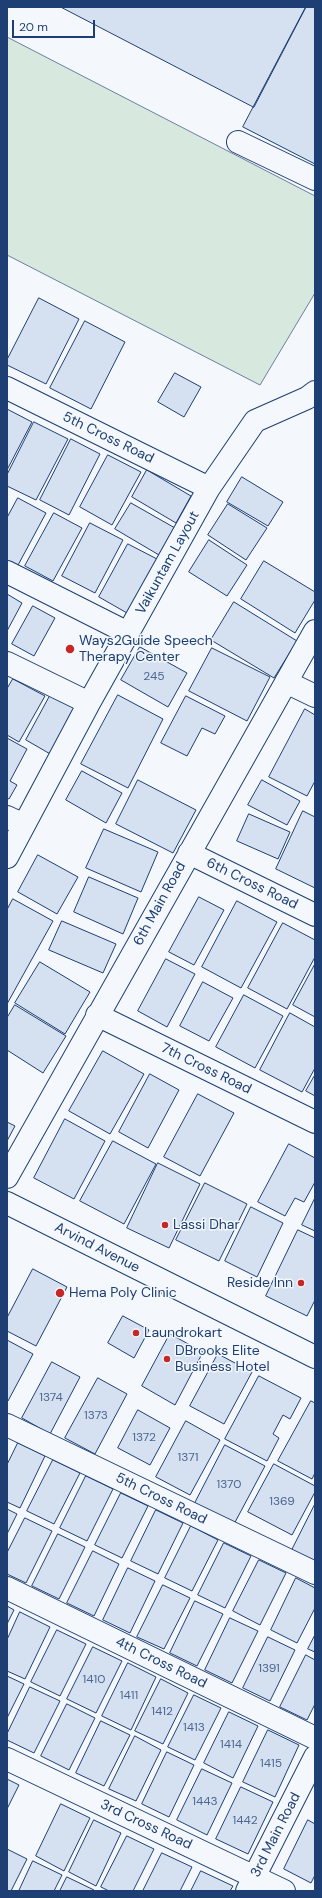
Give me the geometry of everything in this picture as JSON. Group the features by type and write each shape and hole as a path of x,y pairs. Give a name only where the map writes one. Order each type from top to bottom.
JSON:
{"street":[{"path":"238,142 315,179"},
{"name":"5th Cross Road","path":"7,388 209,488"},
{"name":"Vaikuntam Layout","path":"7,857 15,821 89,703 209,488 255,421 307,398 315,392"},
{"path":"7,572 128,633"},
{"name":"6th Main Road","path":"7,1178 97,1015 315,631"},
{"path":"7,662 89,703"},
{"path":"286,682 315,696"},
{"name":"6th Cross Road","path":"189,853 315,915"},
{"name":"7th Cross Road","path":"97,1015 315,1122"},
{"name":"Arvind Avenue","path":"7,1203 315,1357"},
{"name":"5th Cross Road","path":"7,1425 315,1573"},
{"name":"4th Cross Road","path":"7,1588 315,1738"},
{"name":"3rd Main Road","path":"251,1884 315,1757"},
{"name":"3rd Cross Road","path":"7,1759 251,1884 284,1891"}],"shaded area":[{"path":"7,37 315,196 315,293 260,385 7,255"}],"building":[{"path":"61,7 306,7 254,107"},
{"path":"306,7 315,7 315,164 243,127"},
{"path":"39,298 79,319 46,384 7,365 7,360"},
{"path":"85,321 125,342 91,409 50,388"},
{"path":"175,373 201,387 184,417 158,402"},
{"path":"7,409 32,422 7,470"},
{"path":"34,422 68,439 36,500 7,486 7,475"},
{"path":"71,439 100,454 69,515 40,500"},
{"path":"108,455 141,472 112,525 80,507"},
{"path":"147,470 191,496 176,523 132,497"},
{"path":"242,477 283,502 268,526 227,502"},
{"path":"18,498 46,513 17,567 7,561 7,518"},
{"path":"131,503 175,528 159,555 115,529"},
{"path":"228,504 267,528 246,560 208,535"},
{"path":"54,513 82,528 53,581 25,566"},
{"path":"90,523 123,540 95,593 62,576"},
{"path":"209,540 247,565 227,596 189,572"},
{"path":"128,544 157,559 127,613 99,597"},
{"path":"264,561 315,592 315,600 295,633 241,599"},
{"path":"7,594 22,603 7,631"},
{"path":"234,602 297,641 274,678 211,640"},
{"path":"33,606 55,618 34,656 12,644"},
{"path":"140,647 187,673 168,707 121,680"},
{"path":"212,648 270,677 247,721 189,691"},
{"path":"13,679 45,696 19,742 7,735 7,689"},
{"path":"51,694 77,708 52,755 26,740"},
{"path":"118,695 163,719 128,788 81,764"},
{"path":"186,696 225,716 215,734 202,728 187,756 161,743"},
{"path":"305,709 315,715 315,781 307,796 269,777"},
{"path":"7,738 27,749 10,781 17,785 9,799 7,798"},
{"path":"82,771 122,793 106,823 66,800"},
{"path":"138,780 196,810 173,853 116,824"},
{"path":"262,780 300,801 287,825 248,805"},
{"path":"303,811 315,817 315,888 276,869"},
{"path":"249,814 290,832 278,859 237,841"},
{"path":"104,829 158,852 141,892 86,868"},
{"path":"38,855 78,877 57,914 18,892"},
{"path":"89,877 138,898 123,934 74,912"},
{"path":"199,897 224,910 194,965 169,952"},
{"path":"13,899 53,921 7,1004 7,910"},
{"path":"237,901 277,922 241,988 202,967"},
{"path":"62,921 116,944 103,973 49,950"},
{"path":"283,923 315,940 315,957 287,1009 248,988"},
{"path":"166,959 195,974 167,1027 138,1011"},
{"path":"40,962 90,992 65,1034 15,1003"},
{"path":"315,964 315,1017 293,1005"},
{"path":"203,982 233,998 209,1041 180,1026"},
{"path":"244,995 283,1016 255,1068 216,1047"},
{"path":"15,1005 66,1036 43,1073 7,1050 7,1018"},
{"path":"290,1013 315,1027 315,1068 302,1092 260,1070"},
{"path":"103,1051 144,1074 110,1134 69,1111"},
{"path":"150,1074 179,1090 148,1148 119,1132"},
{"path":"315,1075 315,1096 306,1091"},
{"path":"198,1094 234,1113 200,1176 164,1157"},
{"path":"65,1119 105,1141 74,1199 34,1178"},
{"path":"7,1122 15,1126 7,1141"},
{"path":"113,1141 156,1164 124,1224 80,1201"},
{"path":"289,1144 315,1158 315,1182 304,1202 295,1198 285,1216 258,1202"},
{"path":"158,1163 200,1184 169,1248 127,1228"},
{"path":"205,1183 247,1204 219,1261 176,1240"},
{"path":"315,1198 315,1231 302,1225"},
{"path":"251,1207 283,1223 257,1277 225,1261"},
{"path":"298,1230 315,1238 315,1300 307,1316 266,1296"},
{"path":"33,1269 67,1287 36,1346 7,1331 7,1318"},
{"path":"123,1316 149,1330 134,1358 108,1343"},
{"path":"170,1334 203,1352 175,1405 142,1386"},
{"path":"7,1340 33,1354 8,1401 7,1400"},
{"path":"218,1354 252,1372 224,1424 190,1406"},
{"path":"52,1362 80,1377 50,1434 22,1418"},
{"path":"259,1376 301,1398 290,1419 283,1415 273,1434 279,1438 267,1461 225,1439"},
{"path":"98,1378 127,1394 95,1454 65,1438"},
{"path":"311,1401 315,1403 315,1473 312,1479 278,1461"},
{"path":"138,1410 170,1428 150,1465 118,1448"},
{"path":"186,1421 220,1440 190,1495 156,1477"},
{"path":"18,1443 45,1456 20,1508 7,1502 7,1465"},
{"path":"225,1445 265,1466 233,1526 194,1505"},
{"path":"53,1460 80,1473 54,1524 27,1511"},
{"path":"274,1464 315,1486 315,1492 292,1535 248,1512"},
{"path":"86,1476 113,1489 87,1541 60,1528"},
{"path":"121,1493 148,1506 122,1558 95,1545"},
{"path":"315,1504 315,1564 291,1552"},
{"path":"7,1509 17,1514 7,1534"},
{"path":"156,1510 183,1523 158,1574 131,1561"},
{"path":"25,1518 52,1531 26,1583 7,1574 7,1553"},
{"path":"191,1526 218,1540 192,1591 165,1578"},
{"path":"58,1534 85,1547 59,1599 32,1586"},
{"path":"224,1543 251,1556 225,1608 198,1595"},
{"path":"93,1551 119,1564 94,1616 67,1603"},
{"path":"259,1560 286,1573 260,1625 233,1611"},
{"path":"128,1568 155,1581 130,1633 103,1620"},
{"path":"296,1578 315,1588 315,1608 297,1643 271,1630"},
{"path":"163,1585 190,1598 164,1649 137,1637"},
{"path":"195,1601 223,1614 197,1666 170,1653"},
{"path":"7,1606 14,1610 7,1624"},
{"path":"20,1612 50,1627 25,1679 7,1671 7,1640"},
{"path":"230,1618 258,1631 232,1683 205,1670"},
{"path":"57,1630 86,1644 60,1696 31,1682"},
{"path":"315,1635 315,1652 308,1649"},
{"path":"268,1637 295,1650 270,1701 243,1688"},
{"path":"93,1647 122,1661 96,1713 67,1699"},
{"path":"306,1655 315,1660 315,1704 307,1720 280,1707"},
{"path":"128,1663 156,1677 131,1730 102,1716"},
{"path":"7,1676 24,1684 7,1718"},
{"path":"161,1679 188,1693 163,1744 135,1731"},
{"path":"30,1687 60,1701 34,1753 7,1740 7,1734"},
{"path":"194,1695 221,1708 195,1760 168,1747"},
{"path":"67,1704 95,1718 69,1770 41,1756"},
{"path":"229,1712 258,1726 233,1778 204,1763"},
{"path":"101,1721 130,1735 104,1786 76,1773"},
{"path":"268,1730 299,1745 275,1797 243,1782"},
{"path":"135,1736 161,1750 136,1801 109,1789"},
{"path":"167,1752 194,1765 169,1817 142,1804"},
{"path":"202,1769 232,1783 207,1835 177,1820"},
{"path":"7,1779 19,1785 7,1809"},
{"path":"241,1787 273,1802 248,1854 216,1839"},
{"path":"61,1804 90,1818 64,1871 36,1856"},
{"path":"94,1820 121,1833 96,1886 69,1872"},
{"path":"308,1820 315,1824 315,1875 311,1883 284,1869"},
{"path":"127,1836 154,1849 133,1891 109,1891 101,1887"},
{"path":"7,1849 27,1859 11,1891 7,1891"},
{"path":"162,1853 192,1867 180,1891 143,1891"},
{"path":"33,1861 62,1875 54,1891 19,1891"},
{"path":"201,1871 233,1886 230,1891 191,1891"},
{"path":"67,1877 94,1890 60,1891"}],"place":[{"name":"Ways2Guide Speech Therapy Center","path":"70,649"},
{"name":"Lassi Dhar","path":"165,1225"},
{"name":"Reside Inn","path":"301,1283"},
{"name":"Hema Poly Clinic","path":"60,1293"},
{"name":"Laundrokart","path":"136,1333"},
{"name":"DBrooks Elite Business Hotel","path":"167,1359"}]}
